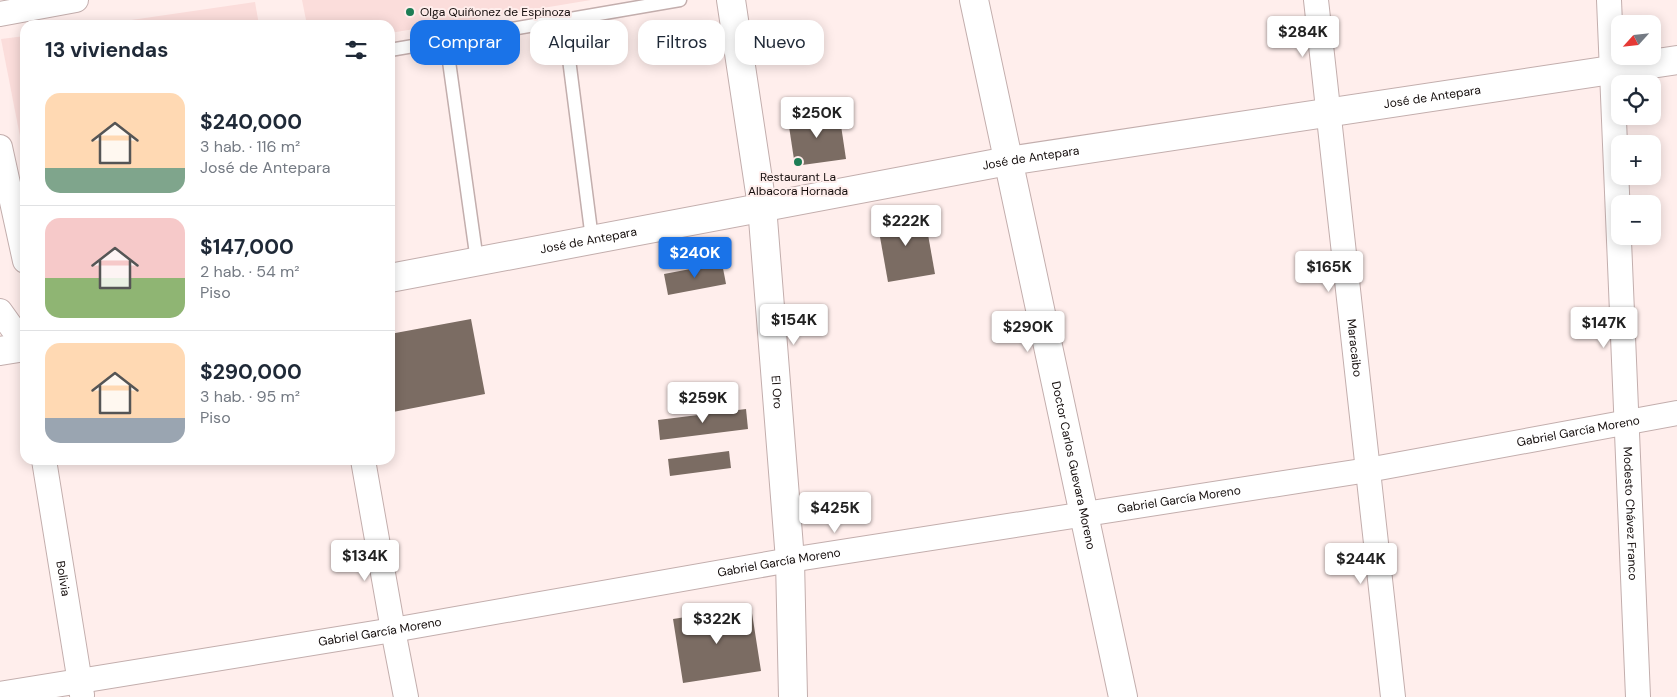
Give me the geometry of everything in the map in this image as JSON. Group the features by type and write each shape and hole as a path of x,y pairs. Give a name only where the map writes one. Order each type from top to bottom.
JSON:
{"street":[{"path":"0,14 76,0"},
{"name":"El Oro","path":"731,0 762,206 790,560 793,697"},
{"name":"Doctor Carlos Guevara Moreno","path":"974,0 1123,697"},
{"name":"Maracaibo","path":"1316,0 1393,697"},
{"name":"Modesto Chávez Franco","path":"1609,0 1638,697"},
{"name":"José de Antepara","path":"395,277 762,206 1008,161 1677,60"},
{"path":"0,148 20,238"},
{"path":"0,311 20,340"},
{"path":"0,351 20,348"},
{"name":"Gabriel García Moreno","path":"0,694 81,689 393,630 790,560 1368,470 1677,413"},
{"name":"Bolivia","path":"45,465 81,689"},
{"path":"364,465 406,697"}],"lane":[{"path":"564,20 680,0"},
{"path":"395,49 410,46"},
{"path":"449,65 477,262"},
{"path":"570,65 592,240"}],"shaded area":[{"name":"Olga Quiñonez de Espinoza","path":"302,0 591,0 469,20 410,20 410,30 395,32 395,20 306,20"},
{"path":"255,2 258,20 131,20"},
{"path":"20,37 20,136 1,39"}],"building":[{"path":"839,112 846,159 795,166 788,120"},
{"path":"924,212 935,274 888,282 877,220"},
{"path":"722,263 726,284 668,295 664,274"},
{"path":"471,319 485,394 395,412 395,333"},
{"path":"746,409 748,429 660,440 658,420"},
{"path":"729,451 731,468 670,476 668,459"},
{"path":"751,607 761,671 683,683 673,619"}],"place":[{"name":"Olga Quiñonez de Espinoza","path":"410,12"},
{"name":"Restaurant La Albacora Hornada","path":"798,162"}]}
